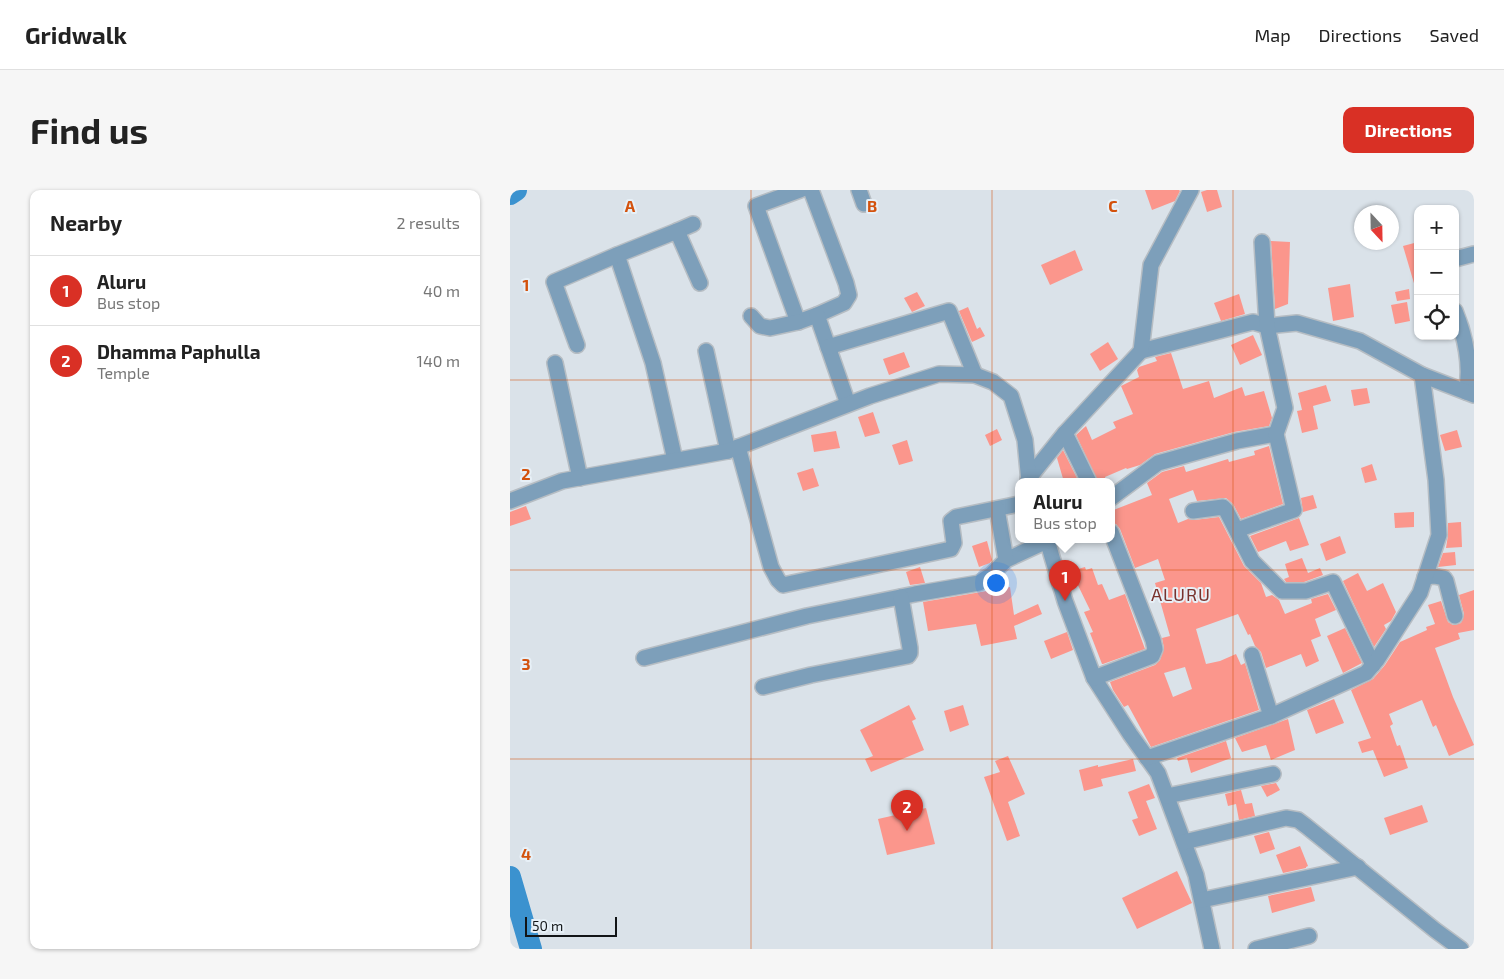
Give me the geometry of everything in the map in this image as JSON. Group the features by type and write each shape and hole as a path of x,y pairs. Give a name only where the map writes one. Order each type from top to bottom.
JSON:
{"street":[{"path":"798,322 756,206 800,190"},
{"path":"751,316 760,326 770,328 798,322 844,303 848,295 846,283 811,190"},
{"path":"1142,351 1151,266 1191,190"},
{"path":"577,345 554,282 693,224"},
{"path":"677,231 700,283"},
{"path":"1237,530 1294,510 1276,434 1285,408 1267,326 1262,242"},
{"path":"1459,258 1474,254"},
{"path":"617,255 653,363 675,460"},
{"path":"828,347 949,311 975,375"},
{"path":"817,315 848,404"},
{"path":"1030,478 1065,433 1142,351 1253,322 1267,326 1296,322 1360,341 1422,375 1470,394 1468,365 1459,322"},
{"path":"706,351 733,449 771,568 783,585 951,549 954,543 951,521 956,517 1015,505"},
{"path":"555,363 580,478"},
{"path":"510,501 562,481 733,449 848,404 938,374 975,375 993,382 1011,396 1025,440 1028,478"},
{"path":"1147,758 1270,716 1366,673 1373,665 1420,593 1438,535 1436,480 1422,375"},
{"path":"1065,433 1087,478"},
{"path":"1115,495 1158,463 1237,441 1276,434"},
{"path":"1193,511 1223,507 1252,561 1282,591 1306,591 1333,582 1373,665"},
{"path":"997,509 1006,560"},
{"path":"1094,678 1152,656 1154,649 1153,640 1115,542"},
{"path":"644,658 807,616 979,583 991,575 1006,560 1042,543"},
{"path":"1049,543 1065,601 1094,678 1158,773 1196,875 1212,949"},
{"path":"1425,577 1444,578 1455,616"},
{"path":"763,687 811,675 908,656 910,648 901,597"},
{"path":"1252,656 1270,716"},
{"path":"1167,796 1273,774"},
{"path":"1184,842 1286,818 1298,820 1434,930 1461,949"},
{"path":"1202,900 1358,867"},
{"path":"1256,949 1310,936"}],"building":[{"path":"1145,190 1180,191 1175,201 1152,210"},
{"path":"1217,190 1222,207 1207,212 1201,192"},
{"path":"1271,241 1290,242 1288,304 1275,309"},
{"path":"1414,243 1414,283 1403,246"},
{"path":"1075,250 1083,270 1050,285 1041,265"},
{"path":"1350,284 1354,317 1333,321 1328,288"},
{"path":"1409,289 1410,299 1397,301 1395,292"},
{"path":"917,292 925,306 912,312 904,298"},
{"path":"1239,294 1245,314 1221,321 1214,303"},
{"path":"1407,302 1410,321 1395,324 1391,305"},
{"path":"968,307 977,329 980,327 985,336 972,342 959,311"},
{"path":"1253,335 1262,355 1240,365 1231,345"},
{"path":"1108,342 1118,359 1100,371 1090,354"},
{"path":"904,352 910,367 889,375 883,359"},
{"path":"1171,353 1183,389 1209,381 1214,398 1242,387 1245,396 1264,391 1272,418 1269,426 1234,432 1155,454 1140,465 1126,468 1105,478 1096,478 1076,435 1086,426 1092,440 1116,428 1113,422 1133,414 1121,386 1139,377 1137,370 1139,367 1157,361 1155,357"},
{"path":"1326,385 1331,401 1313,406 1318,429 1302,433 1297,411 1302,410 1298,393"},
{"path":"1367,388 1370,403 1354,406 1351,390"},
{"path":"873,412 880,433 865,437 858,417"},
{"path":"997,429 1002,440 990,446 985,435"},
{"path":"1457,430 1462,447 1445,451 1440,435"},
{"path":"836,431 840,448 814,452 811,435"},
{"path":"907,440 913,461 899,465 892,445"},
{"path":"1269,446 1283,504 1241,519 1233,504 1226,498 1197,501 1193,490 1169,499 1178,523 1188,519 1219,517 1244,566 1261,583 1266,597 1272,595 1279,600 1285,614 1312,603 1311,599 1328,594 1336,610 1315,619 1321,636 1311,640 1319,661 1306,667 1301,654 1266,668 1261,652 1255,646 1250,634 1248,635 1238,614 1196,629 1206,664 1220,661 1236,654 1241,665 1245,663 1259,710 1151,747 1128,705 1124,707 1110,682 1155,665 1160,660 1164,648 1162,638 1170,636 1155,583 1165,580 1158,559 1135,568 1120,529 1115,524 1115,509 1152,495 1147,483 1162,472 1184,466 1186,472 1228,459 1229,462 1255,455 1254,451","holes":["1185,667 1192,689 1173,697 1164,673"]},
{"path":"1063,450 1077,478 1063,478 1057,458"},
{"path":"1372,464 1377,480 1365,483 1361,468"},
{"path":"813,468 819,486 803,491 797,473"},
{"path":"1313,495 1317,508 1303,512 1301,498"},
{"path":"526,506 531,519 510,526 510,512"},
{"path":"1414,512 1414,527 1395,528 1394,513"},
{"path":"1299,518 1309,545 1290,551 1286,541 1258,552 1250,536"},
{"path":"1461,522 1462,547 1446,548 1448,523"},
{"path":"1340,536 1346,553 1326,561 1320,544"},
{"path":"987,541 992,560 990,563 979,567 972,546"},
{"path":"1455,552 1456,565 1438,567 1443,553"},
{"path":"1302,558 1308,573 1320,568 1323,575 1304,582 1286,582 1284,579 1289,577 1285,564"},
{"path":"920,567 925,583 910,585 906,572"},
{"path":"1085,567 1086,570 1092,568 1098,585 1102,584 1109,600 1125,594 1145,649 1102,664 1090,633 1093,632 1084,612 1090,610 1071,571"},
{"path":"1358,573 1367,591 1383,583 1396,612 1391,621 1384,625 1386,629 1374,647 1343,581"},
{"path":"1010,587 1014,615 1038,604 1042,614 1014,626 1017,639 981,646 976,624 928,631 923,602"},
{"path":"1474,590 1474,630 1458,633 1460,639 1435,648 1453,697 1474,745 1449,756 1436,725 1433,727 1422,700 1389,714 1393,724 1390,726 1397,746 1400,745 1408,768 1384,777 1373,750 1362,753 1358,742 1371,738 1351,690 1373,679 1400,642 1427,630 1426,627 1435,624 1428,605 1441,601 1448,622 1453,625 1461,623 1464,614 1459,595"},
{"path":"1345,628 1362,663 1343,673 1327,636"},
{"path":"1067,632 1073,650 1051,659 1044,641"},
{"path":"1334,699 1344,723 1316,734 1307,710"},
{"path":"909,705 916,719 912,721 924,750 871,772 865,759 873,756 860,730"},
{"path":"963,705 969,725 950,732 944,711"},
{"path":"1288,719 1295,750 1271,760 1266,745 1242,752 1235,738"},
{"path":"1226,741 1231,758 1191,773 1187,758 1178,761 1177,758"},
{"path":"1008,756 1025,794 1008,802 1020,836 1007,841 984,777 1000,772 995,761"},
{"path":"1133,759 1136,771 1101,779 1103,786 1084,791 1079,770"},
{"path":"1276,783 1280,790 1267,797 1261,786"},
{"path":"1149,784 1155,798 1146,801 1157,829 1139,836 1132,820 1138,818 1128,792"},
{"path":"1241,790 1245,804 1252,803 1255,816 1239,820 1236,804 1228,806 1225,794"},
{"path":"1422,805 1428,822 1390,835 1384,818"},
{"path":"926,808 935,844 887,855 878,819"},
{"path":"1269,832 1275,849 1260,854 1254,836"},
{"path":"1300,846 1308,866 1283,873 1276,855"},
{"path":"1177,871 1192,903 1137,929 1122,898"},
{"path":"1311,887 1315,901 1272,913 1268,896"}],"waterway":[{"path":"510,194 516,190"},
{"path":"510,877 531,949"}],"place":[{"name":"Aluru","path":"1065,601"},
{"name":"Dhamma Paphulla","path":"907,831"}],"district":[{"name":"ALURU","path":"1181,595"}]}
